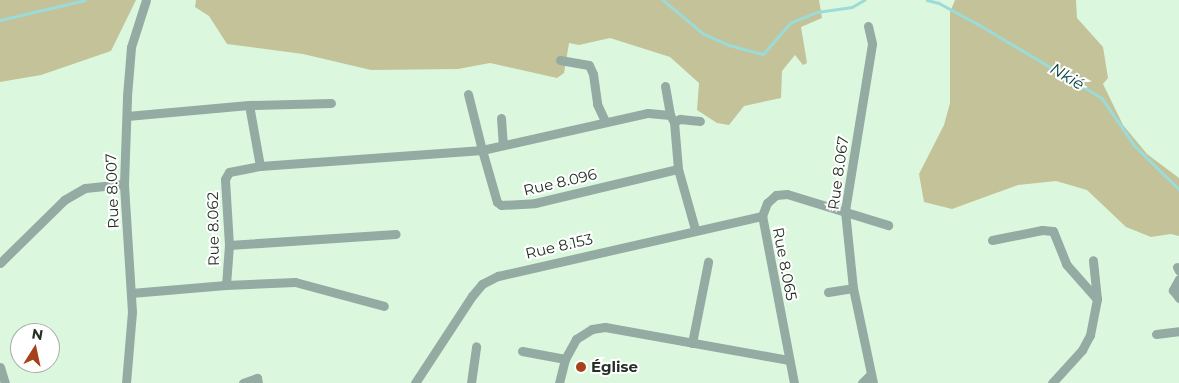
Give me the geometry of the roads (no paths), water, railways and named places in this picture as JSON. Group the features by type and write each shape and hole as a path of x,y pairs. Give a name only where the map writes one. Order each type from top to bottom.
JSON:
{"street":[{"name":"Rue 8.007","path":"126,383 131,293 124,184 130,47 146,2"},
{"name":"Rue 8.067","path":"868,26 872,50 845,211 853,288 871,379"},
{"path":"560,60 589,65 593,74 597,104 605,121"},
{"path":"665,86 672,119 674,150 695,229"},
{"name":"Rue 8.096","path":"468,94 497,202 507,207 678,169"},
{"path":"127,116 249,105 331,103"},
{"path":"249,105 260,166"},
{"name":"Rue 8.062","path":"131,293 226,285 229,245 225,179 229,172 260,166 482,150 639,113 672,119 680,118 700,121"},
{"path":"502,118 504,145"},
{"path":"0,263 64,200 85,188 124,184"},
{"name":"Rue 8.065","path":"794,383 788,360 762,216 767,203 776,195 787,194 845,211"},
{"path":"845,211 888,225"},
{"name":"Rue 8.153","path":"415,383 482,284 525,268 695,229 762,216"},
{"path":"992,240 1042,230 1053,231 1066,264 1097,300"},
{"path":"229,245 396,234"},
{"path":"1052,383 1082,350 1090,334 1097,300 1093,260"},
{"path":"692,343 708,262"},
{"path":"1179,279 1173,290 1179,298"},
{"path":"226,285 295,282 384,306"},
{"path":"828,292 853,288"},
{"path":"560,383 565,360 576,339 592,329 605,327 788,360"},
{"path":"1156,334 1179,331"},
{"path":"471,383 476,346"},
{"path":"522,351 565,360"},
{"path":"0,367 5,383"},
{"path":"243,383 257,378 258,383"},
{"path":"862,383 871,379"}],"waterway":[{"name":"Nkié","path":"0,20 85,0"},
{"name":"Nkié","path":"663,0 704,34 729,45 763,54 790,23 817,12 852,7 864,0"},
{"name":"Nkié","path":"927,0 939,3 978,24 1102,98 1135,146 1179,189"}],"place":[{"name":"Église","path":"581,367"}]}
